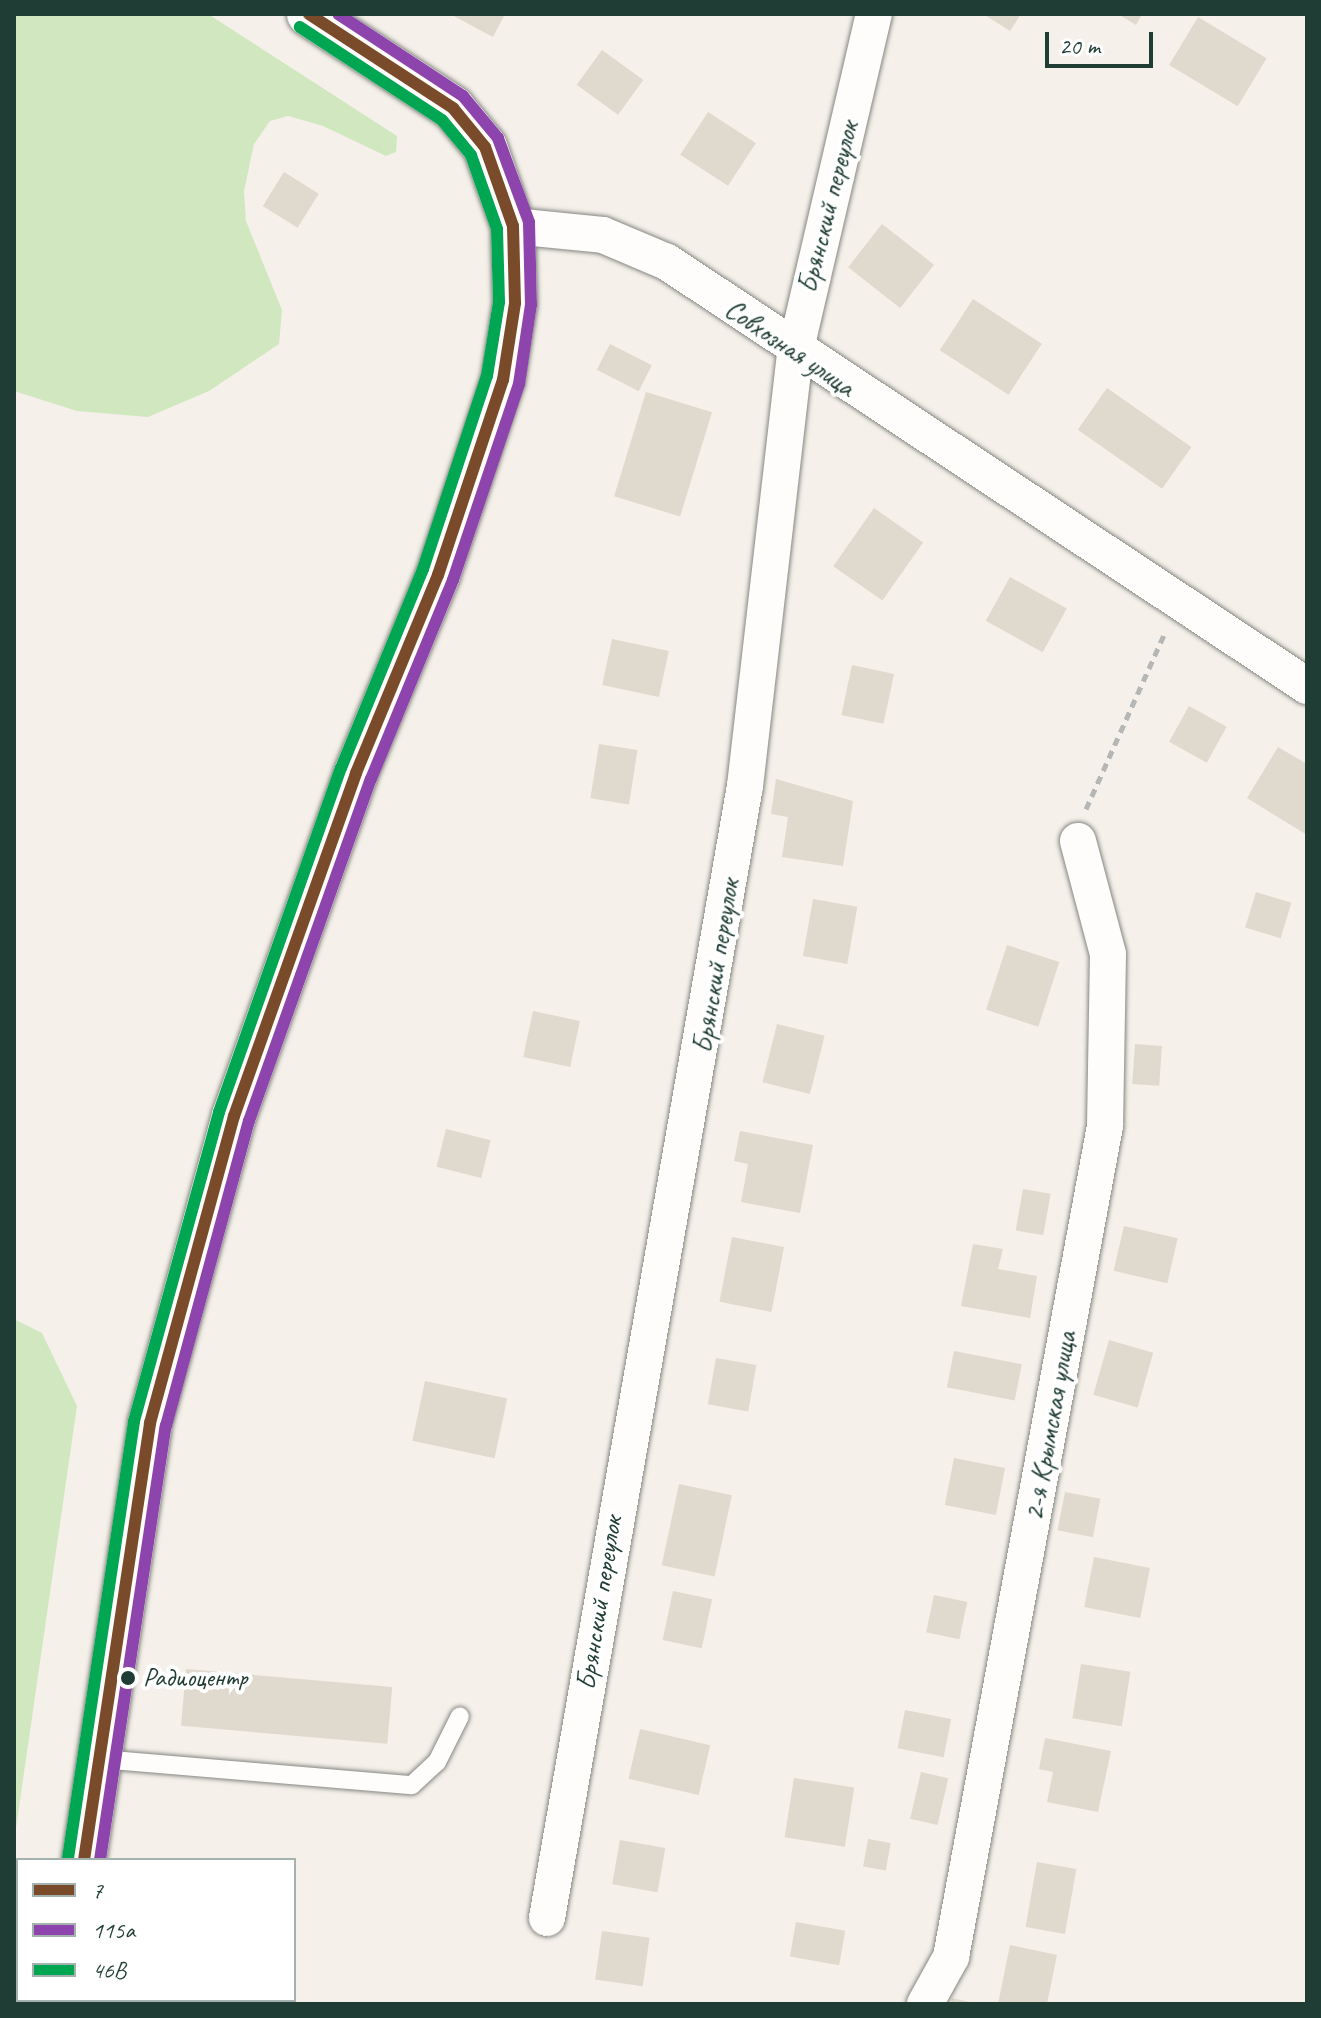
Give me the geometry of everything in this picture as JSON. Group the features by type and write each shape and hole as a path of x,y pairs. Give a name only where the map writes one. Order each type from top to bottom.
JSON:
{"main road":[{"path":"84,1858 150,1423 213,1193 329,847 438,575 503,380 515,303 513,226 485,147 453,108 309,14"}],"street":[{"name":"Брянский переулок","path":"547,1918 743,801 795,353 874,14"},
{"name":"Совхозная улица","path":"513,226 603,235 667,262 795,353 1178,605 1307,686"},
{"name":"2-я Крымская улица","path":"925,2004 951,1957 1105,1126 1108,954 1078,841"}],"lane":[{"path":"97,1758 412,1785 437,1762 460,1716"}],"path":[{"path":"1078,841 1178,605"}],"green space":[{"path":"14,14 208,14 397,136 396,152 386,156 323,126 288,116 270,121 254,144 244,191 246,221 282,310 279,344 209,391 148,417 77,411 14,391"},
{"path":"14,1319 42,1333 77,1406 14,1842"}],"building":[{"path":"450,14 505,14 493,37"},
{"path":"983,14 1021,14 1010,31"},
{"path":"1118,14 1142,14 1136,25"},
{"path":"1198,17 1267,58 1238,106 1169,65"},
{"path":"602,50 643,80 618,115 577,85"},
{"path":"708,112 756,143 728,186 680,155"},
{"path":"284,172 319,194 298,228 263,206"},
{"path":"882,224 934,265 900,308 848,267"},
{"path":"973,299 1042,344 1009,395 940,350"},
{"path":"610,344 652,365 639,391 597,370"},
{"path":"1107,388 1191,447 1162,489 1078,430"},
{"path":"646,392 712,412 680,516 614,496"},
{"path":"874,508 923,542 882,601 833,566"},
{"path":"1010,577 1067,609 1043,652 986,621"},
{"path":"612,639 669,651 659,697 602,685"},
{"path":"852,665 894,674 883,724 841,715"},
{"path":"1189,706 1227,727 1207,763 1169,742"},
{"path":"599,744 638,750 629,804 590,798"},
{"path":"1278,747 1307,764 1307,835 1247,798"},
{"path":"776,779 853,801 843,866 782,857 788,817 771,814"},
{"path":"1256,892 1291,903 1281,938 1245,927"},
{"path":"813,899 857,907 847,964 803,956"},
{"path":"1007,945 1059,962 1038,1027 986,1010"},
{"path":"533,1011 580,1021 570,1067 523,1057"},
{"path":"777,1024 825,1036 810,1094 762,1082"},
{"path":"1135,1044 1162,1046 1159,1086 1132,1084"},
{"path":"446,1129 491,1140 481,1178 437,1167"},
{"path":"740,1131 813,1145 800,1213 741,1202 748,1164 734,1161"},
{"path":"1023,1189 1051,1194 1043,1235 1016,1230"},
{"path":"1124,1226 1178,1238 1167,1283 1114,1271"},
{"path":"732,1237 784,1247 771,1312 719,1302"},
{"path":"973,1244 1003,1249 998,1269 1037,1276 1030,1318 961,1306"},
{"path":"1109,1340 1153,1353 1138,1407 1093,1395"},
{"path":"954,1351 1022,1364 1015,1400 947,1387"},
{"path":"716,1358 756,1365 748,1411 708,1404"},
{"path":"425,1381 507,1398 494,1458 412,1441"},
{"path":"954,1458 1005,1468 996,1515 945,1505"},
{"path":"679,1484 732,1495 715,1576 662,1565"},
{"path":"1065,1492 1100,1499 1093,1537 1058,1530"},
{"path":"1094,1557 1150,1568 1140,1618 1084,1607"},
{"path":"673,1591 712,1599 702,1648 663,1640"},
{"path":"934,1595 967,1602 959,1639 926,1632"},
{"path":"1081,1664 1130,1672 1122,1726 1072,1718"},
{"path":"186,1669 392,1687 387,1744 181,1726"},
{"path":"905,1710 951,1719 944,1757 898,1748"},
{"path":"640,1729 710,1745 699,1795 629,1779"},
{"path":"1045,1738 1111,1751 1098,1812 1047,1802 1053,1772 1039,1769"},
{"path":"921,1772 948,1778 937,1825 910,1819"},
{"path":"794,1778 854,1788 845,1847 785,1837"},
{"path":"868,1839 891,1843 886,1871 863,1867"},
{"path":"620,1840 665,1848 657,1892 612,1884"},
{"path":"1037,1862 1076,1869 1065,1934 1026,1927"},
{"path":"796,1922 845,1931 839,1965 790,1956"},
{"path":"602,1931 650,1938 643,1986 595,1980"},
{"path":"1010,1945 1057,1955 1047,2004 998,2004"},
{"path":"952,1998 974,2003 974,2004 951,2004"}],"transit line":[{"name":"7","path":"84,1858 150,1423 234,1116 356,773 438,575 503,380 515,303 513,226 485,147 453,108 309,14"},
{"name":"115а","path":"100,1858 166,1426 249,1121 371,779 453,580 519,384 531,305 529,222 498,138 463,96 338,14"},
{"name":"46В","path":"68,1858 134,1421 219,1112 341,768 423,569 487,376 499,302 497,229 471,155 442,120 300,27"}],"place":[{"name":"Радиоцентр","path":"128,1678"}]}
